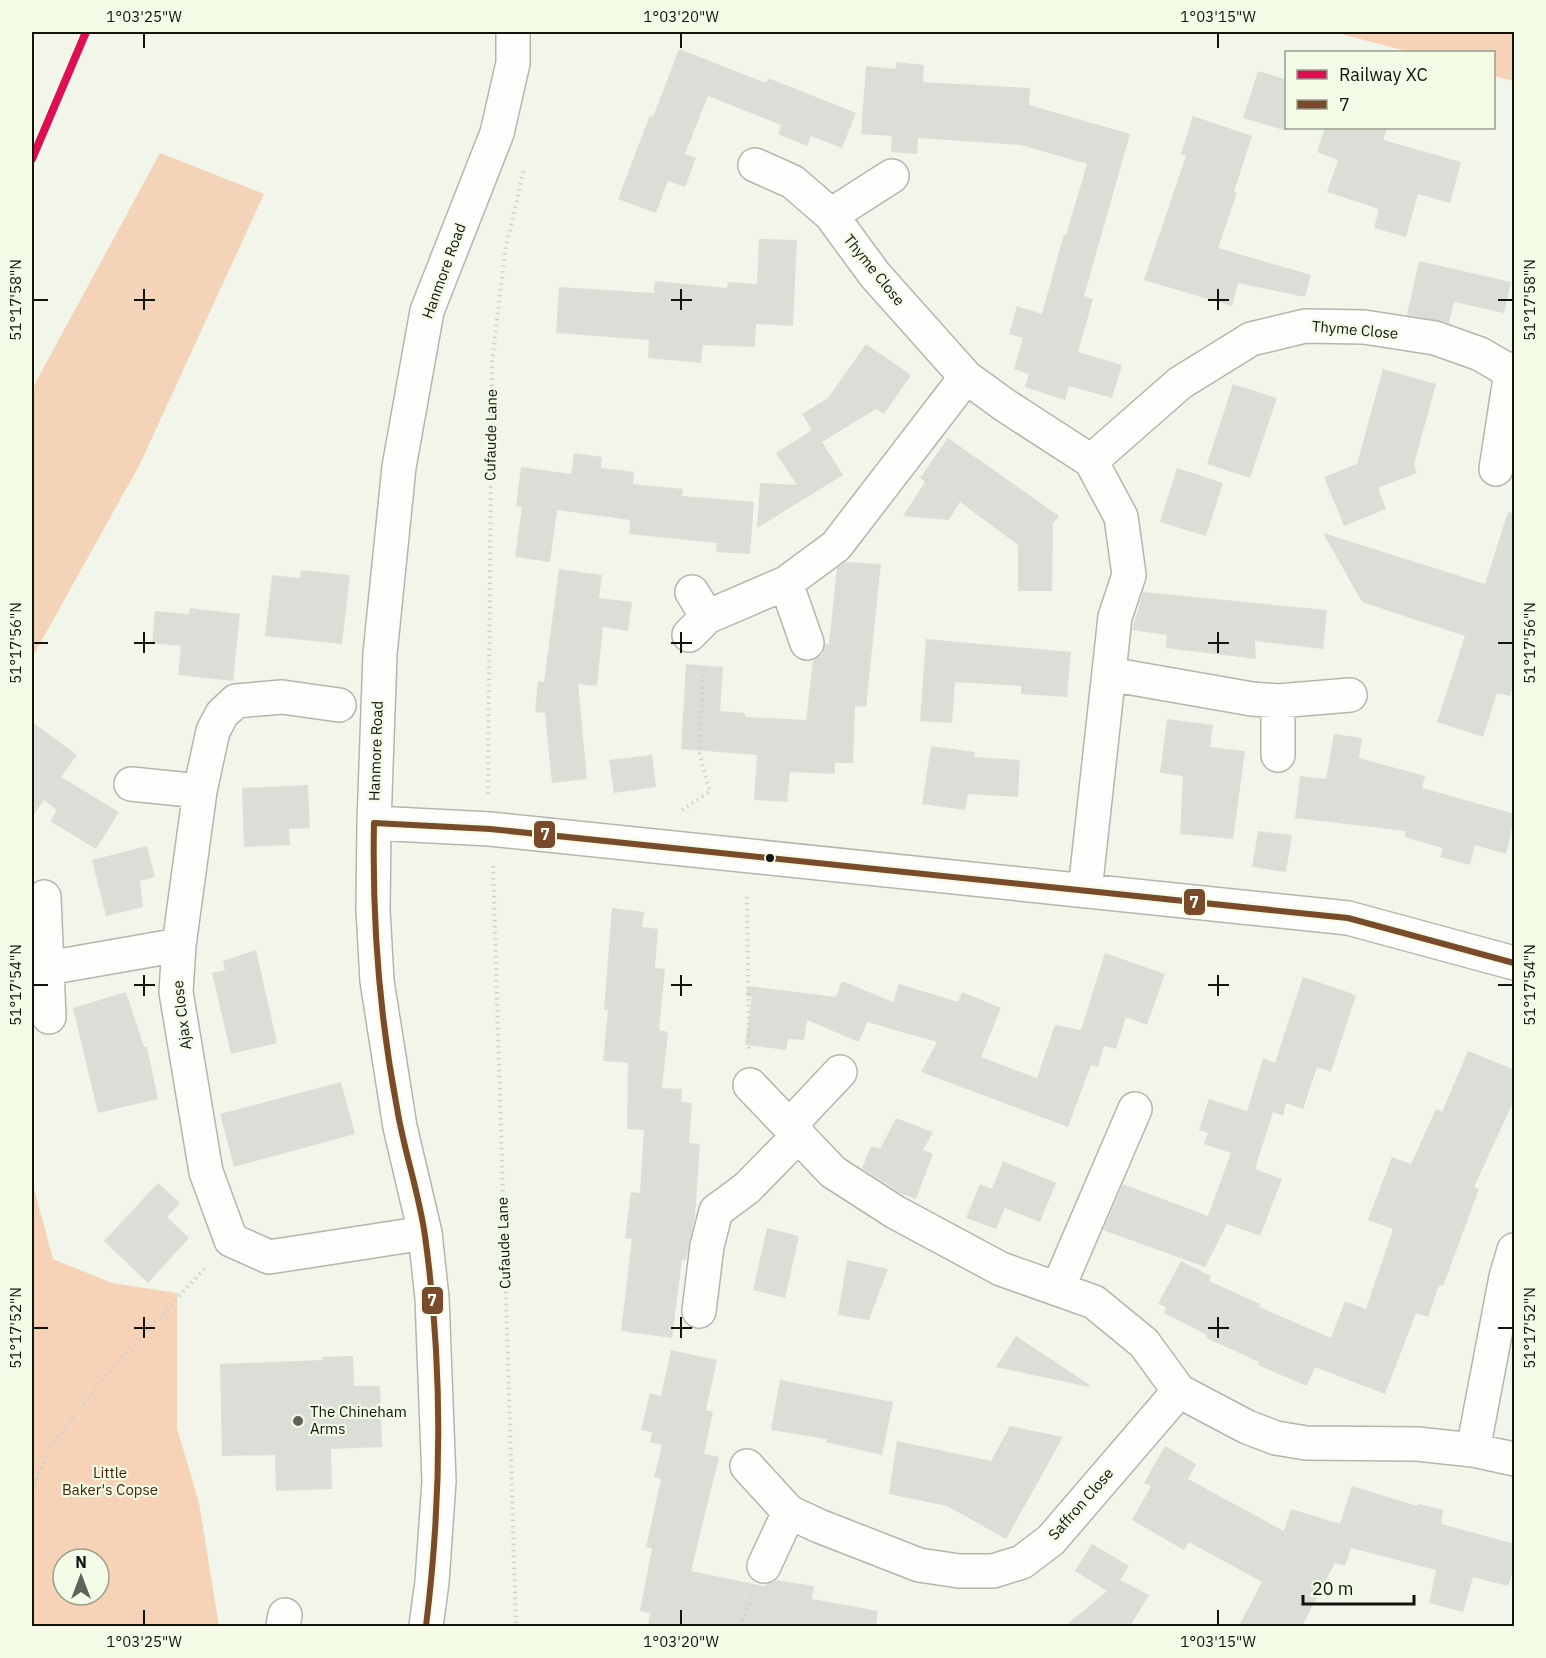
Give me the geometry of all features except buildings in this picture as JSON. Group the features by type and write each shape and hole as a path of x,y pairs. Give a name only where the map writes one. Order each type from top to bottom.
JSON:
{"street":[{"name":"Hanmore Road","path":"426,1626 432,1582 439,1481 432,1298 424,1233 400,1127 377,981 373,910 380,654 399,467 427,311 497,133 513,63 513,32"},
{"name":"Thyme Close","path":"755,165 793,182 831,215 875,275 966,377 1091,461 1120,517 1130,575 1115,617 1085,891"},
{"path":"831,215 892,176"},
{"name":"Thyme Close","path":"1091,461 1180,383 1251,339 1305,326 1364,327 1435,338 1480,354 1513,371 1496,469"},
{"path":"696,615 786,583 836,546 966,377"},
{"path":"786,583 807,643"},
{"path":"1108,674 1252,699 1278,701 1350,695"},
{"name":"Ajax Close","path":"231,1240 206,1172 176,992 179,945 200,790 213,731 222,714 236,700 282,698 339,705"},
{"path":"1278,701 1278,755"},
{"path":"131,784 200,790"},
{"path":"374,823 490,829 1348,918 1515,963"},
{"path":"44,897 49,1017"},
{"path":"48,968 179,945"},
{"path":"699,1311 707,1246 716,1211 747,1188 840,1072"},
{"path":"750,1085 833,1172 895,1212 1001,1269 1094,1302 1144,1343 1179,1391 1247,1427 1276,1438 1334,1445 1417,1444 1473,1450 1515,1459"},
{"path":"1058,1288 1135,1109"},
{"path":"231,1240 269,1257 424,1233"},
{"path":"1473,1450 1506,1277 1515,1250"},
{"name":"Saffron Close","path":"747,1466 789,1512 919,1565 959,1571 993,1571 1022,1562 1051,1540 1179,1391"},
{"path":"764,1566 789,1512"}],"path":[{"name":"Cufaude Lane","path":"488,803 492,363 505,252 525,162"},
{"path":"682,810 710,791 699,752 696,615"},
{"name":"Cufaude Lane","path":"493,859 516,1626"},
{"path":"747,897 750,1085"},
{"path":"32,1491 51,1446 102,1380 231,1240"}],"shaded area":[{"path":"160,153 264,194 140,464 32,658 32,389"}],"green space":[{"path":"1333,32 1514,32 1514,81 1495,76 1495,51 1406,51"},
{"name":"Little Baker's Copse","path":"32,1181 53,1259 112,1283 177,1293 177,1428 199,1503 219,1626 32,1626"}],"rail line":[{"name":"XC","path":"32,159 86,32"}],"transit line":[{"name":"7","path":"426,1626 437,1480 435,1334 425,1236 400,1124 381,1002 374,895 374,823 490,829 1348,918 1514,963"}],"place":[{"name":"The Chineham Arms","path":"298,1421"}]}
